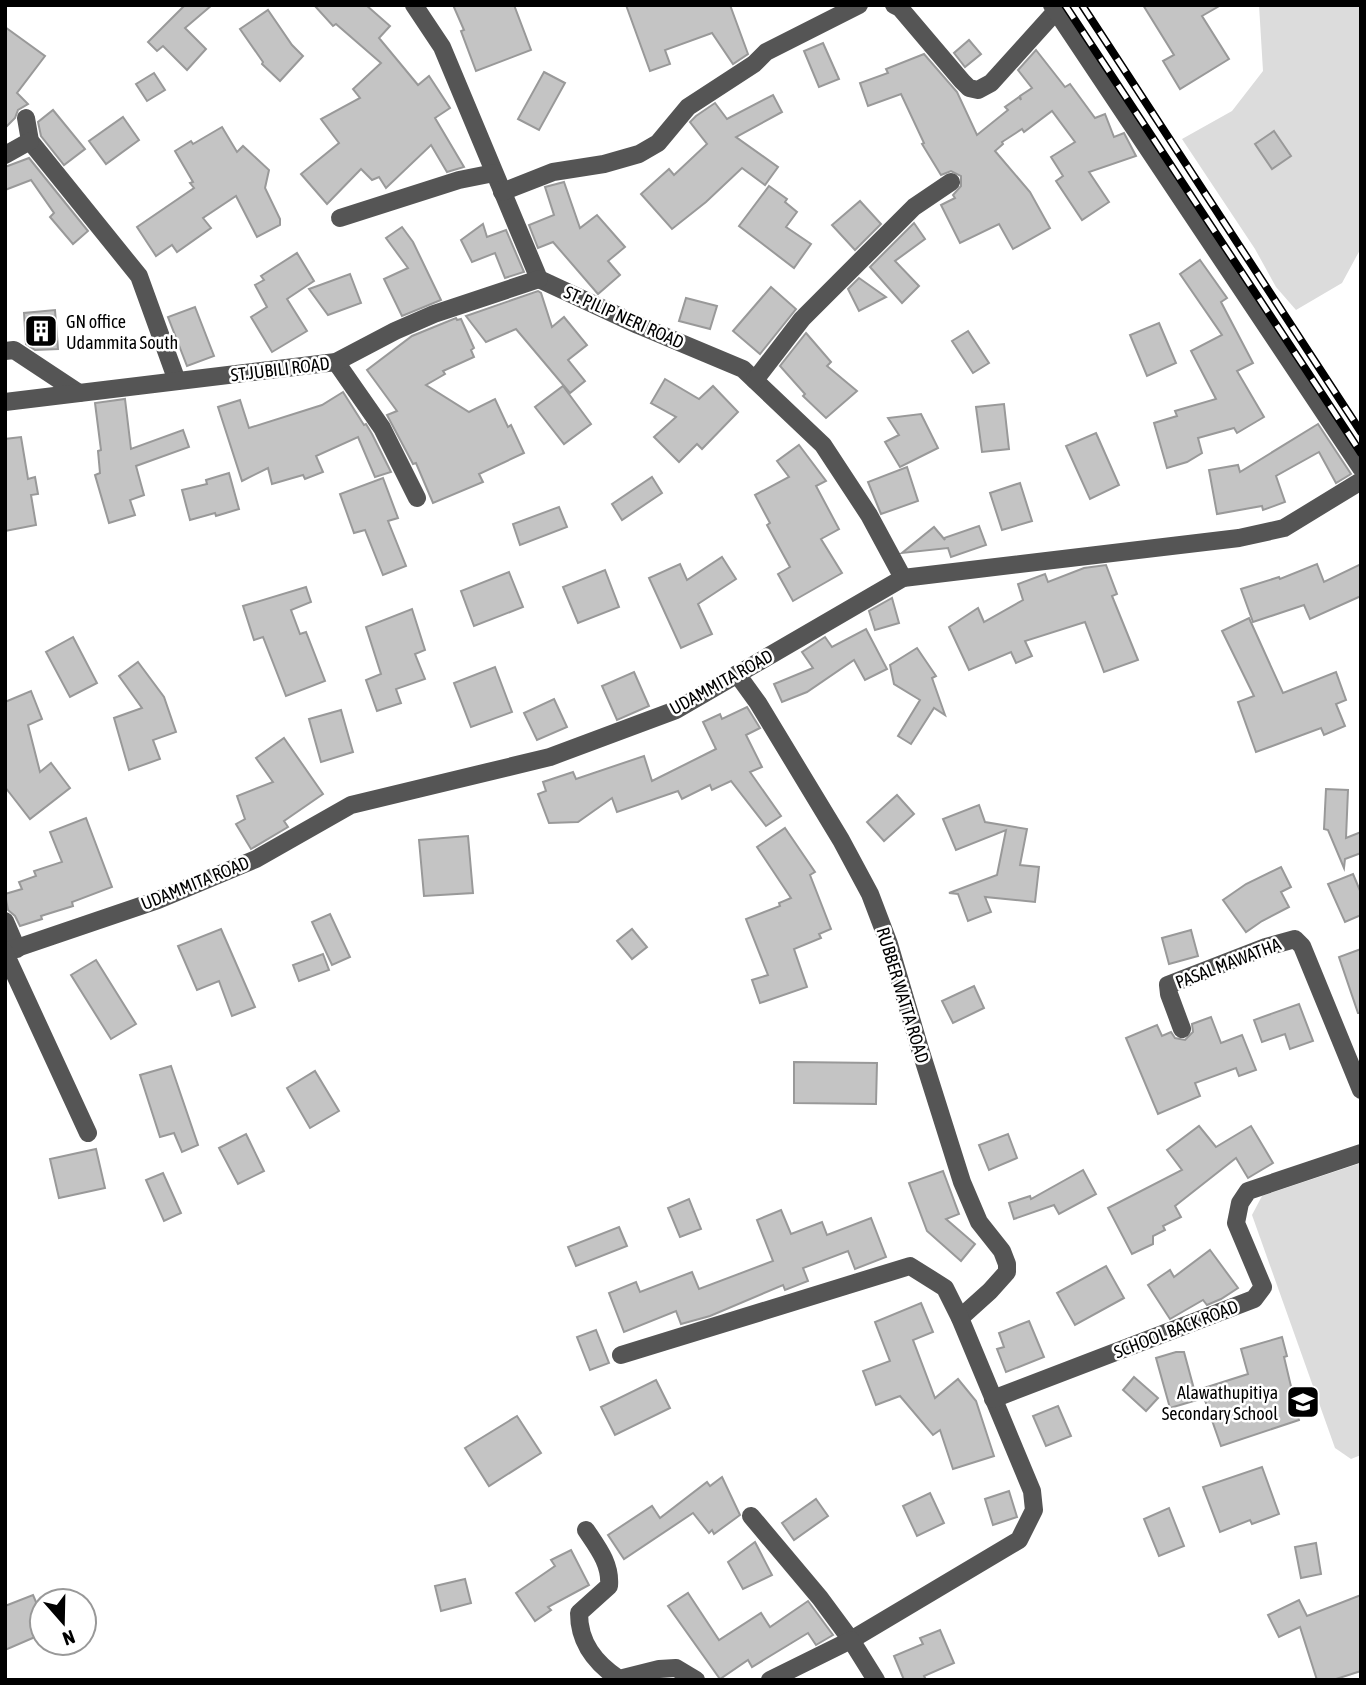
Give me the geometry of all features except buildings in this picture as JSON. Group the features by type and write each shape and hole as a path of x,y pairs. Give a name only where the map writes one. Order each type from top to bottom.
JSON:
{"street":[{"path":"414,5 442,47 539,279"},
{"path":"502,192 553,172 604,164 639,154 658,143 688,107 754,64 766,52 859,5"},
{"path":"894,5 900,8 961,81 969,88 978,90 991,83 1054,8 1361,468"},
{"path":"26,118 30,141 139,276 177,381"},
{"path":"5,155 30,141"},
{"path":"340,218 459,180 494,173"},
{"path":"755,380 802,319 914,207 951,182"},
{"name":"ST.JUBILI ROAD","path":"5,402 336,362 434,314 539,279"},
{"name":"ST. PILIP NERI ROAD","path":"539,279 638,325 743,369 823,445 869,515 903,578"},
{"path":"5,352 14,350 79,393"},
{"path":"336,362 382,428 417,498"},
{"name":"UDAMMITA ROAD","path":"9,951 158,900 256,859 351,805 550,757 676,710 903,578 1239,538 1283,528 1361,481"},
{"name":"RUBBER WATTA ROAD","path":"737,674 758,703 841,839 870,894 889,944 919,1049 962,1182 979,1222 1002,1251 1007,1264 1007,1272 960,1318"},
{"path":"5,921 9,951 88,1133"},
{"name":"PASAL MAWATHA","path":"1182,1030 1168,985 1266,947 1295,939 1302,946 1361,1090"},
{"name":"SCHOOL BACK ROAD","path":"993,1399 1254,1299 1263,1287 1236,1223 1240,1203 1248,1191 1361,1153"},
{"path":"621,1355 910,1266 945,1288 960,1318 1032,1491 1034,1510 1019,1540 851,1640 770,1680"},
{"path":"751,1516 820,1598 876,1680"},
{"path":"586,1530 610,1573 609,1586 579,1613 579,1629 590,1653 619,1679 659,1669 677,1668 696,1680"}],"shaded area":[{"path":"1259,5 1361,5 1361,248 1342,283 1296,310 1276,287 1255,249 1182,139 1232,111 1263,71"},
{"path":"1361,1163 1361,1455 1351,1459 1335,1448 1252,1215 1262,1196"}],"railway":[{"path":"1065,5 1361,453"},
{"path":"1082,5 1361,432"}],"place":[{"name":"GN office Udammita South","path":"41,331"},
{"name":"Alawathupitiya Secondary School","path":"1303,1402"}]}
